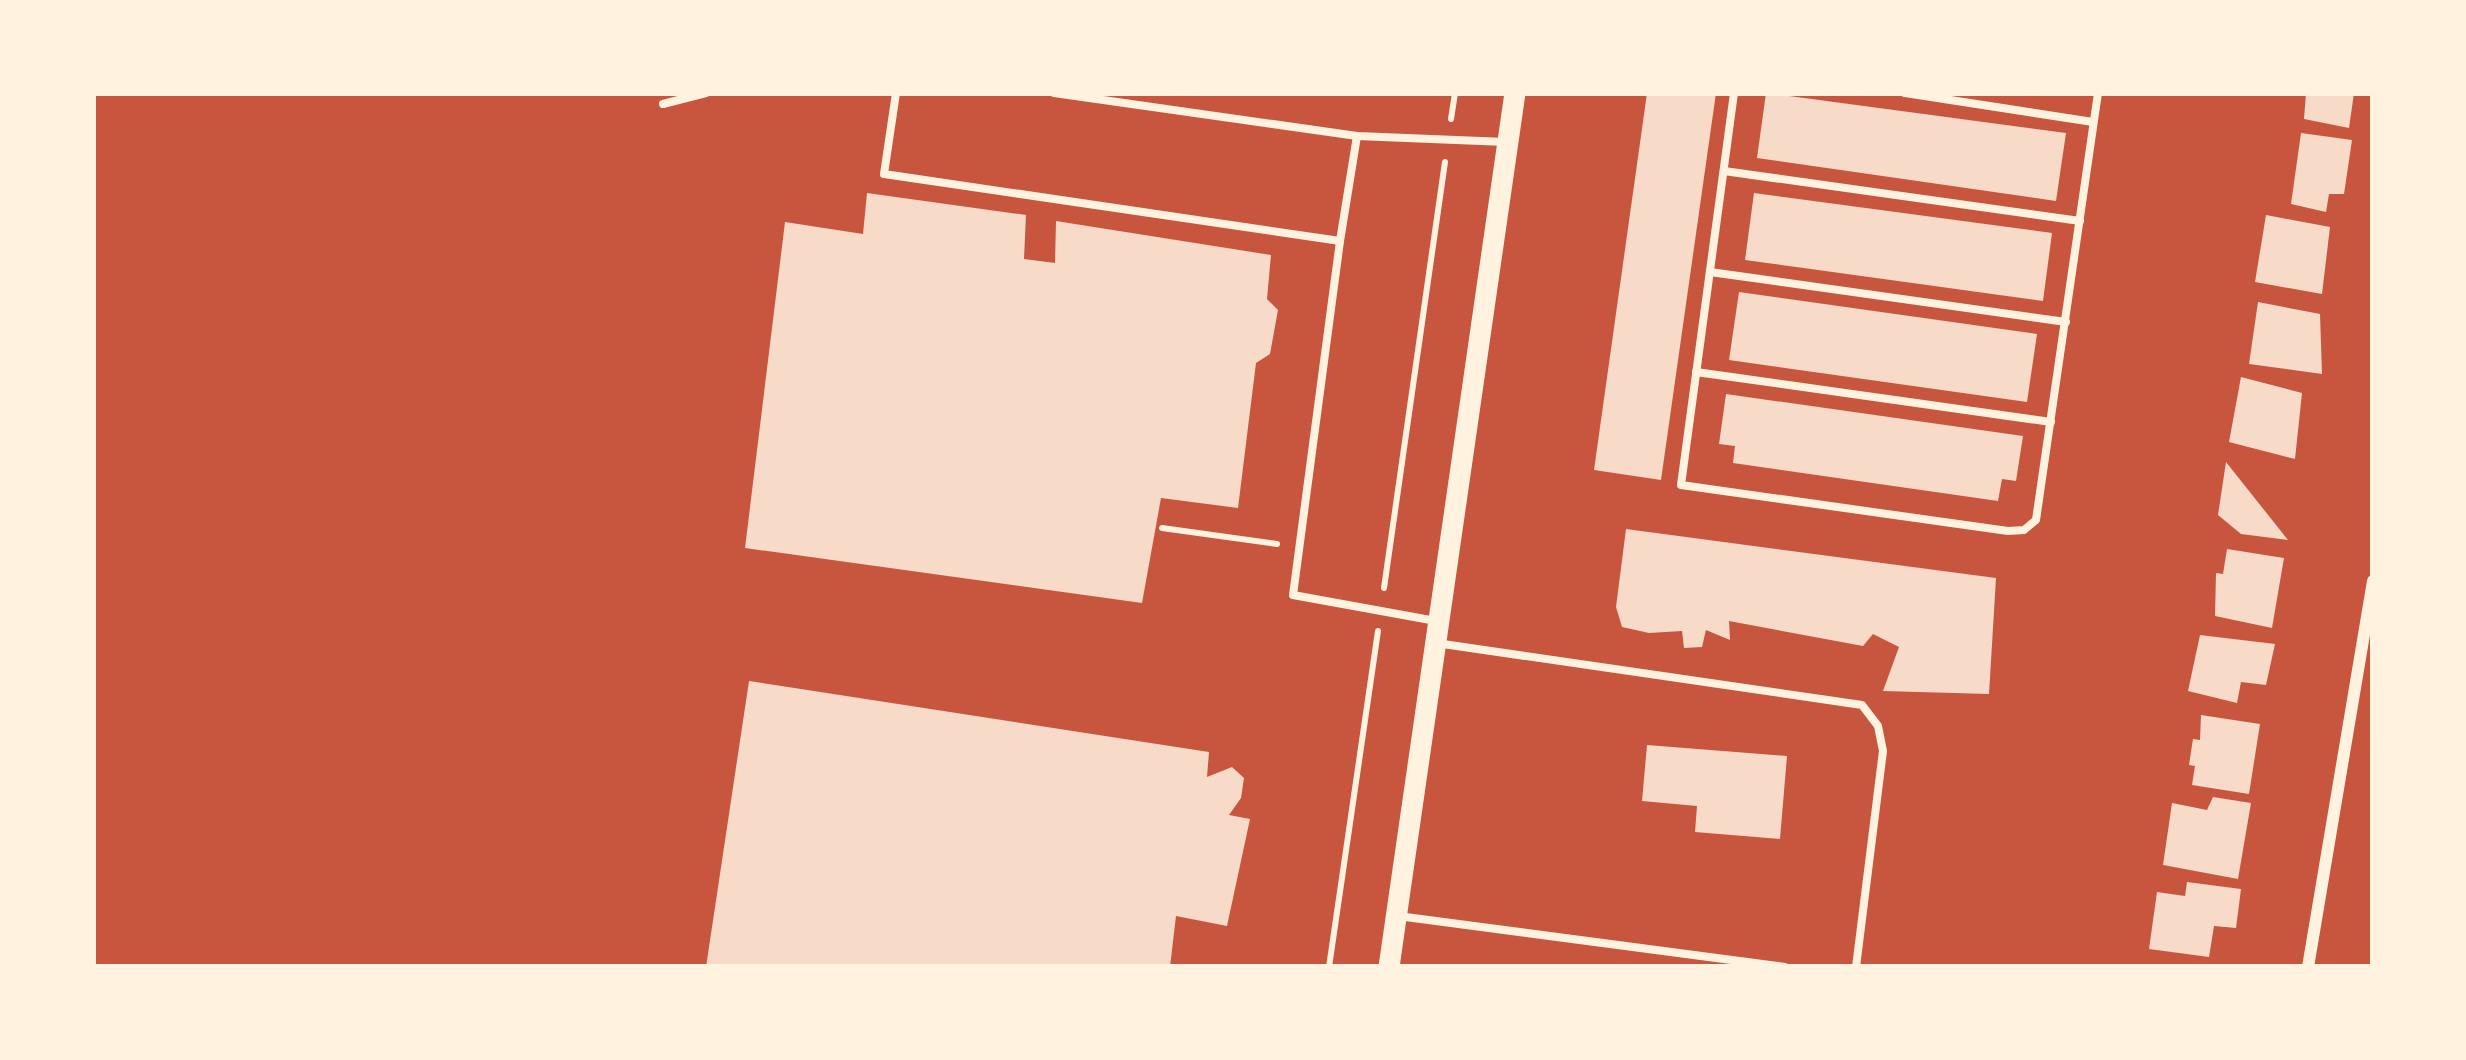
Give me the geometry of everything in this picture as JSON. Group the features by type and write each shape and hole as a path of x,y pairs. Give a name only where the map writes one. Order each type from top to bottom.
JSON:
{"main road":[{"path":"1389,967 1514,93"}],"street":[{"path":"2308,967 2373,581"}],"lane":[{"path":"663,104 706,93"},
{"path":"896,93 884,174 1340,241"},
{"path":"1054,93 1357,136 1508,142"},
{"path":"1734,93 1681,485 2024,530 2036,520 2098,93"},
{"path":"1905,93 2094,122"},
{"path":"1357,136 1293,595 1381,610 1436,632 1862,705 1878,727 1883,751 1856,967"},
{"path":"1724,171 2080,220"},
{"path":"1710,272 2066,322"},
{"path":"1696,372 2051,422"},
{"path":"1396,915 1785,967"}],"path":[{"path":"1329,967 1454,93"},
{"path":"1162,528 1299,547"}],"building":[{"path":"1647,93 1716,93 1661,480 1594,470"},
{"path":"1766,93 2066,133 2056,201 1757,158"},
{"path":"2306,93 2354,93 2349,128 2304,119"},
{"path":"2301,133 2352,140 2344,194 2329,194 2326,212 2291,204"},
{"path":"867,193 1026,215 1024,259 1055,263 1056,221 1271,255 1267,299 1278,310 1270,354 1256,363 1238,508 1161,498 1142,603 745,548 785,222 863,234"},
{"path":"1754,193 2052,233 2043,301 1745,260"},
{"path":"2266,215 2330,227 2322,294 2255,282"},
{"path":"1739,292 2037,334 2027,402 1729,360"},
{"path":"2258,302 2320,314 2322,374 2249,364"},
{"path":"2241,377 2302,393 2295,459 2229,442"},
{"path":"1726,394 2023,436 2016,481 2002,479 1998,501 1733,463 1735,446 1719,444"},
{"path":"2226,462 2288,540 2241,534 2218,515"},
{"path":"1626,529 1996,578 1989,694 1883,691 1899,647 1873,634 1863,646 1729,621 1730,640 1706,630 1702,647 1684,648 1682,631 1649,633 1622,627 1616,607"},
{"path":"2227,549 2284,558 2272,628 2215,616 2216,573 2223,574"},
{"path":"2200,635 2275,644 2266,685 2241,682 2237,703 2188,691"},
{"path":"749,681 1209,752 1207,777 1232,767 1244,778 1241,798 1229,815 1250,819 1227,926 1176,916 1170,967 706,967"},
{"path":"2201,715 2260,724 2249,794 2192,785 2195,766 2189,765 2193,739 2200,740"},
{"path":"1647,745 1787,756 1780,839 1695,832 1697,806 1642,801"},
{"path":"2213,797 2251,803 2238,879 2163,865 2172,803 2207,810"},
{"path":"2187,882 2241,889 2236,928 2214,926 2209,957 2149,949 2157,892 2185,896"}]}
